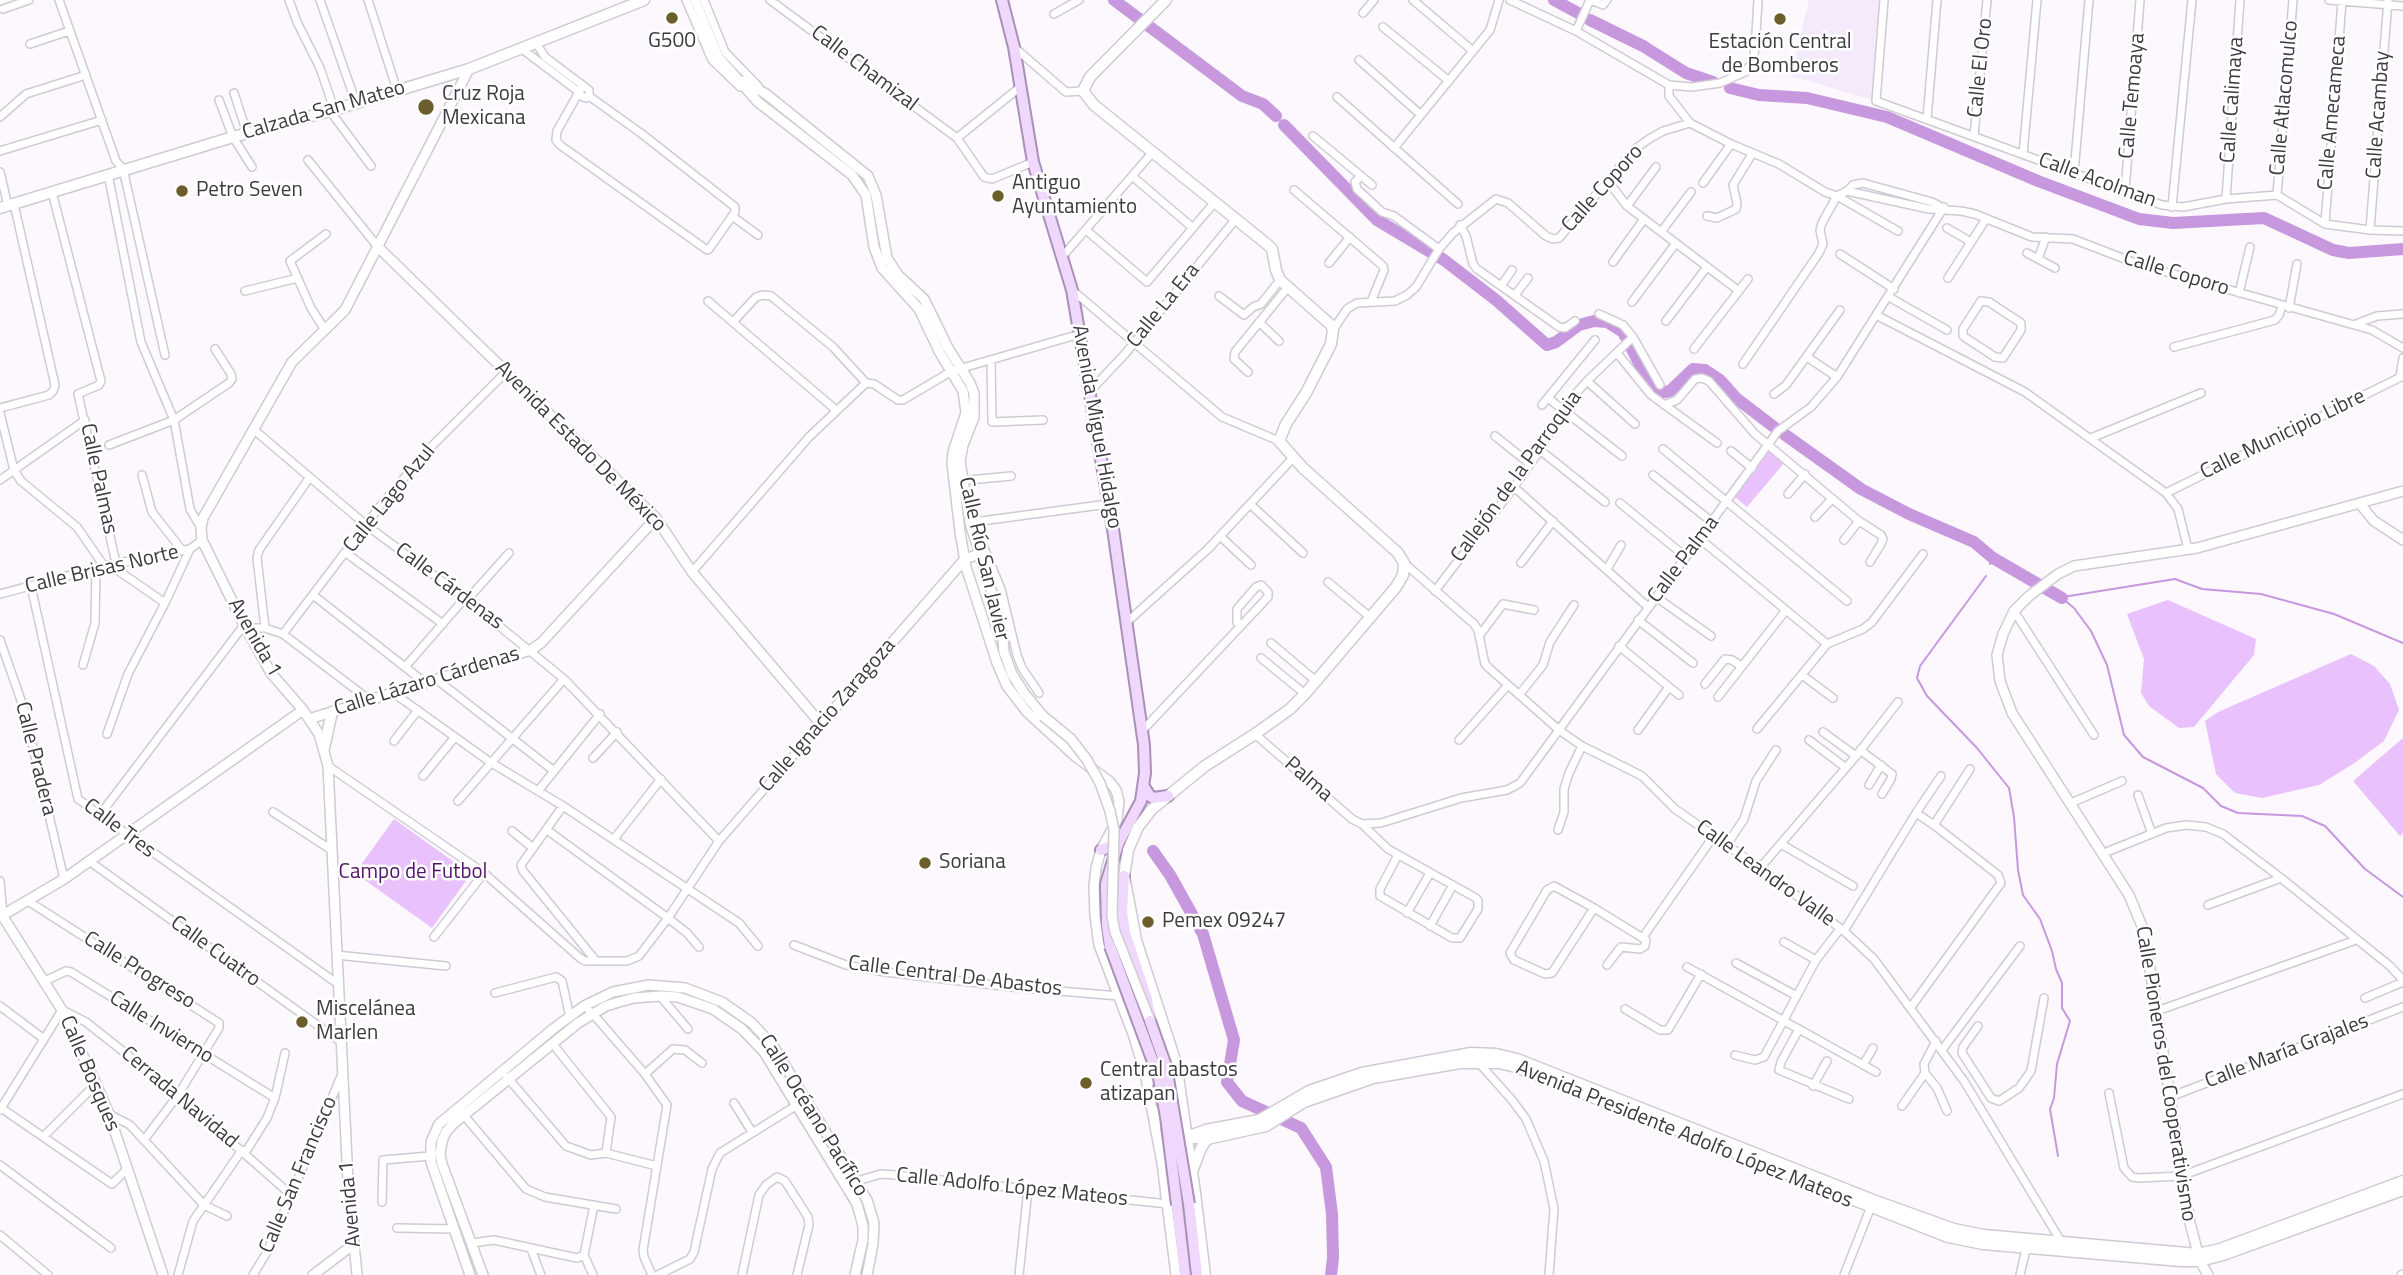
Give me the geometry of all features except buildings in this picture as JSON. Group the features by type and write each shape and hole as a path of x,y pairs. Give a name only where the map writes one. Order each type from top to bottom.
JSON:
{"main road":[{"name":"Calzada San Mateo","path":"8,206 123,169 469,69 644,0"},
{"name":"Avenida Miguel Hidalgo","path":"1002,0 1014,47 1033,162 1073,290 1127,622 1145,759 1144,787 1141,801 1119,842 1106,884 1105,946 1159,1078 1167,1117 1185,1275"},
{"path":"1150,1021 1149,1008 1125,933 1122,912 1128,850 1138,827 1152,809 1205,766 1290,709 1396,587 1403,575 1404,563 1398,553 1293,458 1279,441 1331,344 1333,330 1327,321 1284,283 1276,270 1272,249 1094,105 1083,91 1090,77 1162,1"},
{"path":"324,748 332,712"},
{"path":"1144,787 1153,798 1168,796"},
{"path":"1100,853 1119,842 1118,820"},
{"path":"1124,876 1136,940 1176,1063 1205,1275"},
{"path":"1095,916 1107,928"},
{"name":"Avenida Miguel Hidalgo","path":"1150,1021 1166,1066 1175,1202 1197,1275"},
{"name":"Avenida Presidente Adolfo López Mateos","path":"1187,1137 1207,1139 1256,1130 1309,1091 1362,1073 1496,1054 1517,1059 1872,1204 1954,1229 2027,1244 2180,1254 2199,1258 2223,1255 2403,1190"},
{"path":"1145,1073 1157,1081 1164,1080 1176,1063"},
{"path":"1153,1110 1165,1126 1187,1137"},
{"name":"Avenida Presidente Adolfo López Mateos","path":"1187,1137 1206,1130 1278,1115"},
{"path":"1163,1164 1171,1148 1187,1137"},
{"path":"1192,1172 1207,1139"},
{"name":"Avenida Presidente Adolfo López Mateos","path":"2199,1258 2403,1181"},
{"path":"1175,1202 1172,1186 1181,1183 1191,1186 1195,1193"}],"street":[{"path":"3,9 29,0"},
{"path":"59,0 116,161 123,169 165,355"},
{"path":"289,0 320,68 332,110 371,166"},
{"path":"320,0 356,103"},
{"path":"368,0 397,90"},
{"name":"Calle Río San Javier","path":"689,0 712,60 758,102 843,168 859,184 869,202 874,247 882,268 919,309 940,353 957,369"},
{"name":"Calle Río San Javier","path":"689,0 718,57 750,88 758,102"},
{"name":"Calle Río San Javier","path":"704,0 725,51 766,94 867,176 876,195 887,258 898,275 924,299 957,369 966,413 953,452 958,481 960,525 965,559 997,663 1007,687 1027,712 1076,757 1109,781 1116,790 1119,801 1118,820"},
{"name":"Calle Chamizal","path":"770,0 957,138 988,179 1033,162"},
{"path":"1054,14 1065,3 1079,0"},
{"path":"1363,13 1374,0"},
{"path":"1413,0 1473,51"},
{"path":"1394,148 1492,26 1499,0"},
{"path":"1510,0 1576,31 1669,85 1706,86 1736,78 1745,72 1752,62 1758,0"},
{"path":"1576,31 1590,0 1603,5 1607,0"},
{"name":"Calle Acolman","path":"1884,0 1876,101 2172,207 2277,195"},
{"path":"1927,119 1937,0"},
{"name":"Calle El Oro","path":"1974,136 1987,0"},
{"path":"2023,154 2037,0"},
{"path":"2074,173 2090,0"},
{"name":"Calle Temoaya","path":"2125,191 2140,0"},
{"path":"2172,207 2192,0"},
{"name":"Calle Calimaya","path":"2227,199 2241,0"},
{"name":"Calle Atlacomulco","path":"2277,195 2292,0"},
{"path":"2329,0 2388,2 2403,6"},
{"name":"Calle Amecameca","path":"2325,224 2342,1"},
{"name":"Calle Acambay","path":"2370,230 2388,2"},
{"path":"1383,27 1449,81"},
{"path":"30,44 69,31"},
{"path":"536,43 545,57 581,89"},
{"path":"1014,47 1066,92 1083,91"},
{"path":"522,49 581,89 589,90 589,96 735,207 732,216 709,249 706,250 556,140 557,131 581,89"},
{"path":"1359,60 1421,115"},
{"name":"Avenida 1","path":"357,1275 342,1073 328,766 319,734 303,710 271,673 244,625 202,540 201,528 204,518 292,362 345,310 469,69"},
{"path":"0,117 26,94 86,75"},
{"path":"1669,85 1669,96 1690,123 1779,164 1898,231"},
{"name":"Calle Río San Javier","path":"750,88 766,94"},
{"path":"957,138 1019,88"},
{"path":"234,93 247,133"},
{"path":"1337,97 1458,204"},
{"path":"219,100 233,137 252,167"},
{"path":"0,151 102,120"},
{"name":"Calle Coporo","path":"1333,330 1347,309 1357,303 1395,301 1407,295 1416,287 1439,249 1460,225 1496,199 1508,203 1546,236 1559,238 1635,149 1649,139 1690,123"},
{"path":"1313,136 1372,185"},
{"path":"1703,183 1731,144"},
{"path":"1062,257 1152,153"},
{"path":"1707,216 1717,218 1736,209 1733,185 1752,153"},
{"path":"308,160 378,247"},
{"path":"1627,206 1656,167"},
{"path":"0,172 55,385 48,395 0,410 14,470 26,487 77,527 107,566 165,603"},
{"path":"108,174 141,342 174,420 190,509 201,528"},
{"path":"1132,176 1193,228"},
{"path":"1361,176 1354,186 1382,212 1394,216 1439,249"},
{"path":"1608,180 1627,206 1739,291"},
{"name":"Calle Coporo","path":"1838,196 1853,185 1863,183 1933,201 1944,209 1986,219 2021,234 2073,239 2138,264 2285,307 2355,324 2382,333 2403,348"},
{"path":"1294,190 1383,266 1384,270 1371,302"},
{"name":"Calle Palmas","path":"52,192 101,383 78,394 85,419 107,566 83,665"},
{"path":"1661,232 1690,192"},
{"path":"2277,195 2325,224 2403,231"},
{"path":"1743,364 1819,253 1823,244 1820,230 1822,223 1838,196"},
{"path":"1086,230 1147,282 1214,203"},
{"name":"Calle Palma","path":"1362,824 1381,823 1461,797 1514,788 1768,445 1783,426 1822,397 1837,377 1944,209"},
{"path":"732,216 758,235"},
{"path":"1613,262 1644,219"},
{"path":"1948,278 1986,219"},
{"name":"Calle La Era","path":"1091,390 1235,220"},
{"path":"1460,225 1475,267 1562,328 1575,321"},
{"path":"1947,228 1971,242"},
{"path":"325,330 311,308 290,261 326,234"},
{"path":"1329,263 1350,237"},
{"path":"2038,259 2046,237"},
{"path":"1632,302 1675,243"},
{"name":"Avenida Estado De México","path":"378,247 656,518 692,572 821,724"},
{"path":"2239,293 2250,247"},
{"path":"2027,253 2055,268"},
{"path":"1840,254 1894,289"},
{"path":"2174,348 2275,320 2285,307 2297,264"},
{"path":"1666,320 1707,267"},
{"path":"1501,286 1511,270"},
{"path":"245,291 298,278"},
{"path":"1515,295 1528,278"},
{"path":"1694,349 1748,279"},
{"path":"1219,296 1244,315 1284,283"},
{"path":"1248,372 1234,356 1284,283"},
{"path":"1073,290 1222,417 1279,441"},
{"path":"733,322 755,297 771,296 833,347 866,383 874,384 898,400 903,400 957,369 1080,334"},
{"path":"1889,297 1947,330"},
{"path":"1985,300 2018,320 2022,327 2003,358 1999,359 1989,353 1966,339 1962,332 1979,304 1985,300"},
{"path":"708,301 836,410"},
{"path":"1774,394 1786,385 1840,310"},
{"path":"1599,314 1622,325 1633,337 1660,385"},
{"path":"2355,324 2377,316 2403,314"},
{"path":"1878,316 2025,392 2166,493 2178,509 2188,549"},
{"path":"1259,322 1279,341"},
{"name":"Callejón de la Parroquia","path":"1435,591 1540,450 1563,408 1633,337"},
{"path":"1542,405 1595,340"},
{"path":"109,445 174,420 229,383 231,374 215,349"},
{"path":"1617,353 1651,395 1717,443"},
{"path":"1980,368 1989,353"},
{"path":"1807,357 1837,377"},
{"path":"2402,377 2403,358"},
{"path":"991,361 992,422 1043,420"},
{"name":"Calle Lago Azul","path":"283,634 366,525 429,449 506,372"},
{"name":"Calle Municipio Libre","path":"2166,493 2402,377"},
{"path":"1664,405 1677,400 1695,379 1702,378 1716,387 1748,427 1768,445 1859,521 1881,535 1883,539 1870,562"},
{"path":"1587,381 1635,424"},
{"path":"692,572 809,437 866,383"},
{"path":"2091,438 2201,393"},
{"path":"1548,398 1622,456"},
{"path":"0,480 85,419"},
{"name":"Calle Cárdenas","path":"253,429 366,525 466,599 564,679 719,841"},
{"path":"1495,436 1530,464"},
{"path":"1663,449 1847,601"},
{"path":"1540,450 1605,502"},
{"path":"1731,451 1752,468"},
{"path":"1127,622 1220,536 1293,458"},
{"path":"1788,494 1805,474"},
{"path":"107,734 128,674 165,603 186,549 152,512 142,475"},
{"path":"1653,475 1712,522"},
{"path":"958,481 1011,476"},
{"path":"265,628 257,558 259,550 310,477"},
{"name":"Calle Río San Javier","path":"958,481 973,522 978,554 996,606 1004,652 1012,674 1044,716"},
{"name":"Callejón de la Parroquia","path":"1514,487 1648,607"},
{"name":"Calle Pioneros del Cooperativismo","path":"2208,1275 2199,1258 2181,1176 2148,949 2138,914 2130,895 2104,853 2012,713 2000,681 1997,655 2014,611 2053,577 2074,566 2188,549 2403,491"},
{"path":"1815,517 1832,499"},
{"path":"1620,503 1686,557"},
{"path":"960,525 1108,504"},
{"path":"1250,504 1303,553"},
{"path":"2360,504 2374,521 2403,540"},
{"name":"Calle Lázaro Cárdenas","path":"309,719 531,650 541,643 656,518"},
{"path":"1521,563 1553,521"},
{"path":"1844,540 1859,521"},
{"path":"973,522 1001,589 1022,668 1039,693"},
{"path":"1220,536 1251,565"},
{"path":"1700,539 1827,644"},
{"name":"Calle Brisas Norte","path":"0,594 186,549 202,540"},
{"path":"1606,569 1621,545"},
{"path":"346,553 443,624"},
{"path":"405,667 509,553"},
{"name":"Calle Ignacio Zaragoza","path":"597,961 634,959 668,918 719,841 965,559 978,554"},
{"path":"1757,729 1827,644 1868,626 1923,554"},
{"name":"Calle Leandro Valle","path":"1404,563 1474,624 1485,664 1559,730 1582,746 1642,776 1675,810 1760,868 1842,930 1874,959 1964,1081 2063,1246"},
{"path":"1328,582 1371,618"},
{"name":"Calle Tres","path":"31,586 75,791 83,805 338,985"},
{"path":"1141,726 1154,718 1241,626 1268,597 1268,592 1261,586 1256,587 1237,609 1237,623 1241,626"},
{"path":"313,595 424,682"},
{"path":"1656,597 1711,636"},
{"path":"1479,636 1503,604 1534,610"},
{"path":"1519,695 1543,665 1550,642 1574,605"},
{"path":"1718,697 1786,610"},
{"path":"2014,611 2094,736"},
{"path":"1638,621 1693,663"},
{"path":"99,816 244,625 283,634 368,699"},
{"name":"Calle Pradera","path":"0,640 24,709 64,879"},
{"path":"1271,643 1316,681"},
{"path":"1619,646 1679,695"},
{"path":"1261,658 1305,694"},
{"path":"1705,684 1725,659 1741,666"},
{"path":"1802,675 1833,698"},
{"path":"436,679 554,771"},
{"path":"458,801 564,679"},
{"path":"1459,740 1508,685"},
{"path":"1638,730 1669,687"},
{"path":"392,692 489,764 563,806 738,923 758,946"},
{"path":"1760,868 1846,768 1898,702"},
{"name":"Calle Lázaro Cárdenas","path":"2,913 64,879 303,710"},
{"path":"394,741 418,710"},
{"path":"538,791 600,714"},
{"name":"Avenida Miguel Hidalgo","path":"1044,716 1071,739 1087,760 1100,783 1110,811 1114,830 1112,916 1115,932 1150,1021"},
{"path":"593,758 617,732"},
{"path":"1823,732 1890,772 1892,776 1882,794"},
{"name":"Palma","path":"1255,734 1352,819 1362,824 1379,842 1476,898 1478,909 1460,938 1452,938 1430,926"},
{"path":"423,776 455,737"},
{"path":"1809,740 1846,768"},
{"path":"1558,830 1564,812 1564,789 1582,746"},
{"path":"1726,846 1744,819 1756,780 1776,750"},
{"path":"1869,785 1881,765"},
{"path":"328,766 484,873 580,958 597,961"},
{"path":"1934,825 1970,769"},
{"path":"1735,1055 1761,1059 1816,960 1842,930 1941,776"},
{"path":"614,839 661,779"},
{"path":"2071,803 2122,781"},
{"path":"2138,795 2152,834"},
{"path":"563,806 521,865 523,871 597,961"},
{"path":"273,812 330,849"},
{"path":"1911,1007 2001,883 1997,875 1916,813"},
{"path":"1118,820 1100,853 1094,886 1095,916 1145,1073 1163,1164 1175,1202 1176,1275"},
{"path":"2104,853 2166,828 2186,825 2206,827 2234,841 2390,966 2403,981 2365,998"},
{"path":"547,830 668,918 699,947"},
{"path":"512,831 533,848"},
{"path":"1644,935 1713,837"},
{"path":"1781,844 1853,886"},
{"path":"1100,853 1106,884"},
{"path":"1398,855 1379,892 1382,899 1430,926 1453,885"},
{"name":"Calle Cuatro","path":"89,861 341,1042"},
{"path":"434,937 484,873"},
{"path":"1407,913 1430,873"},
{"path":"2208,905 2281,878"},
{"name":"Calle Bosques","path":"0,881 2,913 62,1010 109,1114 163,1275"},
{"path":"1594,908 1552,973 1545,974 1511,957 1511,949 1550,887 1558,887 1644,935 1647,942 1643,948 1621,947 1607,965"},
{"name":"Calle Progreso","path":"28,901 216,1020 219,1028 203,1055"},
{"path":"2157,1011 2356,940"},
{"path":"1784,942 1816,960"},
{"name":"Calle Central De Abastos","path":"794,945 846,965 885,972 1119,996"},
{"path":"1942,1050 2020,946"},
{"path":"336,955 446,966"},
{"path":"1736,962 1795,995"},
{"path":"1687,967 1875,1072"},
{"name":"Calle Invierno","path":"45,981 60,973 71,972 275,1098"},
{"path":"1625,1009 1660,1030 1668,1030 1701,975"},
{"path":"495,993 556,978 562,981 570,1017"},
{"name":"Calle Océano Pacífico","path":"430,1156 434,1133 439,1124 461,1111 584,1006 613,992 630,988 667,986 705,995 739,1013 773,1046 857,1181 867,1200 874,1223 873,1244 866,1275"},
{"path":"660,996 688,1029"},
{"name":"Calle Océano Pacífico","path":"505,1075 606,1006 634,998 660,996 678,998 713,1009 742,1029 764,1052 857,1204 863,1227 863,1240 855,1275"},
{"path":"1978,1026 1962,1051 1994,1101 2004,1099 2026,1080 2035,1058 2044,998"},
{"path":"0,1006 44,1039"},
{"path":"584,1006 645,1074 667,1105 668,1113 643,1250 652,1275"},
{"name":"Calle María Grajales","path":"2170,1097 2403,1007"},
{"path":"62,1010 1,1109 112,1184 128,1168"},
{"name":"Cerrada Navidad","path":"62,1010 86,1023 178,1096 290,1194"},
{"path":"1799,1029 1779,1070 1849,1099"},
{"path":"1936,1041 1924,1065 1925,1073 1937,1088 1947,1111"},
{"path":"552,1043 611,1117 606,1153"},
{"path":"1863,1065 1873,1048"},
{"path":"645,1074 673,1049 685,1050 702,1063"},
{"path":"178,1275 193,1221 260,1132 275,1098 285,1054"},
{"path":"144,1140 178,1096 203,1055"},
{"path":"1474,1057 1526,1119 1544,1161 1553,1209 1549,1275"},
{"path":"1814,1086 1827,1061"},
{"name":"Calle San Francisco","path":"253,1275 267,1252 342,1073"},
{"path":"1902,1106 1925,1073"},
{"path":"1964,1081 1974,1073"},
{"path":"505,1075 566,1146 591,1155 606,1153 657,1166"},
{"path":"43,1137 96,1084"},
{"path":"2109,1093 2124,1168 2127,1174 2139,1178 2181,1176 2403,1094"},
{"path":"734,1103 751,1132"},
{"path":"658,1275 690,1259 694,1252 715,1160 724,1148 797,1105"},
{"path":"461,1111 526,1189 545,1197 616,1209"},
{"name":"Calle Océano Pacífico","path":"461,1111 446,1132 440,1154 483,1275"},
{"path":"109,1114 130,1125 204,1205 227,1216"},
{"path":"382,1202 383,1160 430,1156 470,1275"},
{"path":"0,1165 111,1248"},
{"name":"Calle Adolfo López Mateos","path":"857,1181 881,1174 1175,1202"},
{"path":"742,1275 759,1195 766,1185 777,1177 785,1181 808,1217 809,1225 797,1275"},
{"path":"1019,1275 1028,1189"},
{"path":"1844,1275 1872,1204"},
{"path":"593,1275 584,1255 594,1205"},
{"path":"397,1228 453,1225 462,1216"},
{"path":"0,1235 48,1275"},
{"path":"472,1244 494,1240 577,1258 584,1255"},
{"path":"313,1275 354,1244"},
{"path":"2020,1275 2027,1244"},
{"path":"531,1249 541,1275"}],"shaded area":[{"path":"1809,0 1884,0 1876,101 1791,76"}],"green space":[{"path":"1770,448 1785,462 1747,507 1735,497"},
{"path":"2168,600 2256,639 2254,655 2194,727 2179,728 2149,706 2141,693 2144,659 2127,614"},
{"path":"2351,654 2374,666 2390,684 2399,710 2384,741 2319,785 2262,798 2235,793 2216,774 2205,721 2218,712"},
{"path":"2403,738 2403,833 2400,836 2353,781"},
{"name":"Campo de Futbol","path":"394,819 471,874 432,928 355,873"}],"waterway":[{"path":"1114,0 1242,96 1263,104 1276,116"},
{"path":"1554,0 1580,14"},
{"path":"1590,20 1643,46 1686,73 1713,82"},
{"path":"1730,88 1759,95 1807,98 1887,117 2038,181 2139,219 2173,223 2264,218 2333,250 2349,253 2403,249"},
{"path":"1284,125 1377,220 1444,260 1496,300 1547,345 1556,342 1579,325 1594,321 1607,322 1625,336"},
{"path":"1631,347 1647,379 1660,393 1670,391 1693,369 1705,370 1774,427"},
{"path":"1784,434 1861,489 1909,514 1974,542 1993,558 2062,598"},
{"path":"1990,564 1993,558"},
{"path":"1986,576 1920,666 1917,678 1927,696 1977,748 2009,788 2023,895 2040,919 2052,951 2062,983 2062,1008 2070,1021 2057,1064 2054,1098 2050,1109 2058,1156"},
{"path":"2063,597 2175,579 2202,589 2261,594 2334,614 2403,643"},
{"path":"2062,598 2074,608 2091,631 2107,665 2124,735 2143,757 2203,788 2221,806 2238,813 2302,816 2325,826 2365,869 2403,897"},
{"path":"1153,851 1170,875 1203,934 1234,1040 1227,1082 1242,1101 1301,1128 1326,1167 1332,1214 1331,1275"}],"place":[{"name":"G500","path":"672,18"},
{"name":"Estación Central de Bomberos","path":"1780,19"},
{"name":"Cruz Roja Mexicana","path":"426,107"},
{"name":"Petro Seven","path":"182,191"},
{"name":"Antiguo Ayuntamiento","path":"998,196"},
{"name":"Soriana","path":"925,863"},
{"name":"Pemex 09247","path":"1148,922"},
{"name":"Miscelánea Marlen","path":"302,1022"},
{"name":"Central abastos atizapan","path":"1086,1083"}]}
